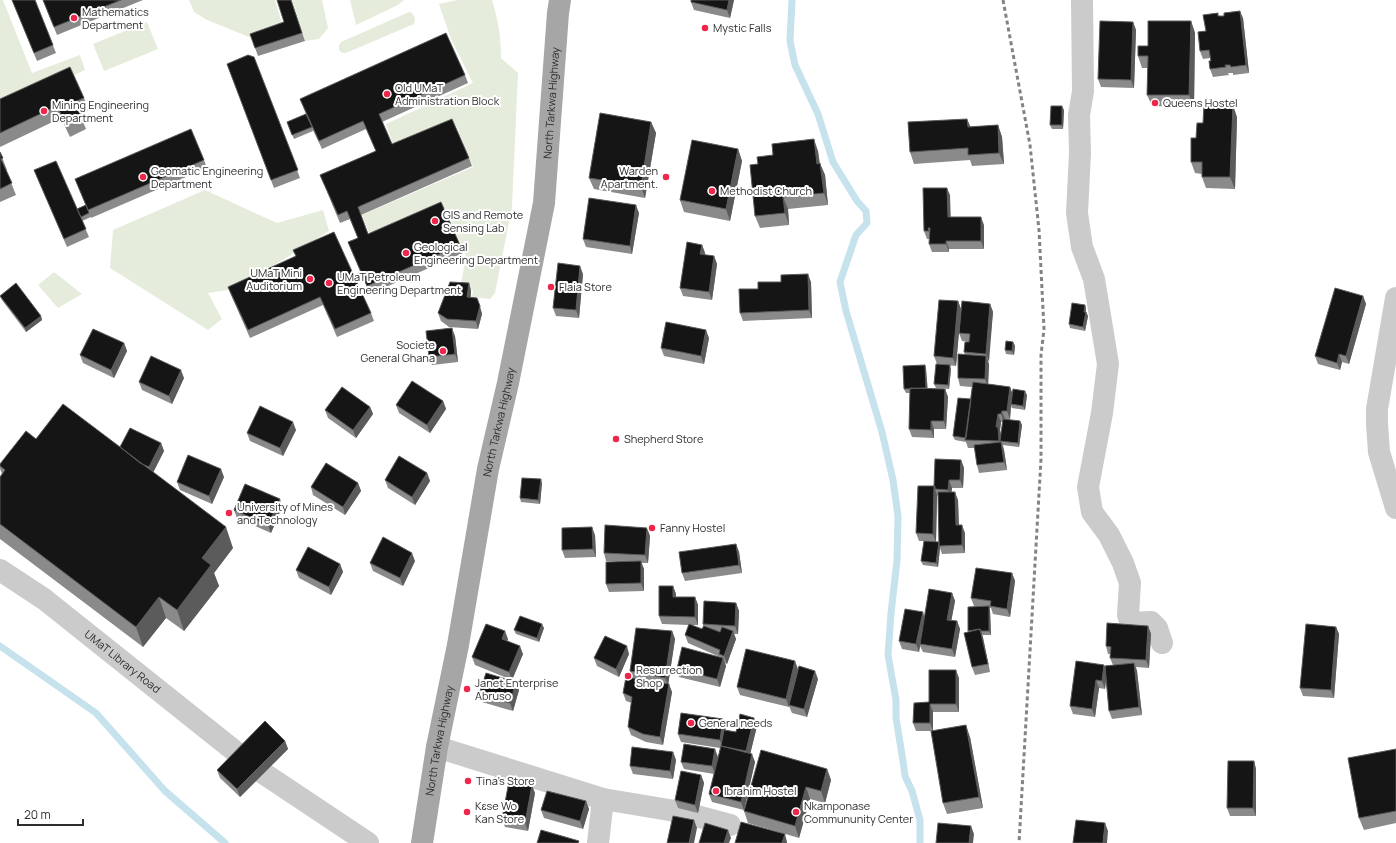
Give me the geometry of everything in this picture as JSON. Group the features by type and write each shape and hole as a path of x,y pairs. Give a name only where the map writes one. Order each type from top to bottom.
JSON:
{"main road":[{"name":"North Tarkwa Highway","path":"422,843 436,746 458,645 488,469 508,383 544,203 557,4"}],"street":[{"path":"1082,0 1083,91 1079,115 1080,153 1077,213 1082,247 1094,279 1108,364 1102,413 1088,487 1092,512 1109,535 1123,563 1130,583 1128,615 1131,623 1151,622 1157,628 1162,643"},
{"path":"1396,298 1377,409 1379,452 1396,508"},
{"name":"UMaT Library Road","path":"0,570 44,599 241,756"},
{"path":"436,746 603,799 682,812 730,825"},
{"path":"263,773 368,843"},
{"path":"598,843 603,799"}],"green space":[{"path":"0,0 3,0 32,73 80,55 85,70 0,110"},
{"path":"189,0 275,0 284,30 254,39 207,20 194,12"},
{"path":"292,0 322,0 328,28 319,39 305,41"},
{"path":"350,0 404,0 398,5 356,25"},
{"path":"457,0 492,0 499,29 501,58 518,73 512,207 495,293 490,299 472,297 473,290 460,289 466,256 445,208 372,240 362,215 473,167 456,125 395,150 386,124 473,83 451,39 439,4"},
{"path":"409,12 412,13 415,18 414,24 346,53 342,53 339,50 341,42"},
{"path":"147,22 158,49 104,71 93,44"},
{"path":"205,190 277,223 323,210 329,231 267,270 228,290 208,293 222,319 208,330 110,268 113,230"},
{"path":"54,272 82,294 58,308 38,285"}],"building":[{"path":"12,0 35,0 53,45 34,53"},
{"name":"Mathematics Department","path":"43,0 121,0 54,27"},
{"path":"277,0 291,0 302,33 255,48 250,34 284,22"},
{"path":"691,0 729,0 727,10 691,2"},
{"path":"1240,11 1246,65 1231,67 1230,65 1225,65 1226,67 1210,69 1209,61 1211,61 1209,50 1200,51 1198,32 1206,31 1203,15 1218,13 1218,16 1224,16 1224,13"},
{"path":"1100,21 1133,22 1131,80 1098,79"},
{"path":"1148,21 1191,21 1189,95 1147,95 1148,56 1138,56 1138,46 1148,46"},
{"path":"446,33 465,75 379,114 392,144 452,119 469,158 358,207 368,234 441,202 460,245 367,286 348,242 358,238 347,211 338,215 320,175 376,151 363,121 319,141 300,99"},
{"path":"248,55 254,57 298,170 271,180 227,64"},
{"name":"Mining Engineering Department","path":"70,67 84,98 74,102 82,117 66,125 57,106 0,133 0,99"},
{"path":"1204,104 1233,105 1230,177 1202,177 1202,162 1191,162 1191,138 1196,138 1197,123 1203,123"},
{"path":"1051,106 1062,106 1062,125 1050,125"},
{"path":"600,113 651,122 641,186 589,178"},
{"path":"306,114 312,127 292,135 287,122"},
{"path":"967,119 968,127 998,125 999,153 968,155 968,148 910,152 908,122"},
{"name":"Geomatic Engineering Department","path":"191,129 204,160 88,210 75,179"},
{"path":"814,139 817,164 820,163 824,193 783,197 785,213 755,216 750,165 758,164 757,157 773,155 772,144"},
{"path":"692,140 738,149 726,209 680,200"},
{"path":"0,152 3,158 1,159 12,183 0,189"},
{"path":"56,161 86,229 64,239 34,170"},
{"path":"923,188 947,188 948,217 981,217 981,241 946,241 946,244 929,244 930,228 928,228 929,231 924,231"},
{"path":"589,198 636,205 630,246 583,239"},
{"path":"86,205 89,213 81,217 77,209"},
{"name":"UMaT Mini Auditorium","path":"334,232 371,313 335,329 320,297 248,330 228,287 296,256 293,250"},
{"path":"687,242 702,245 700,254 714,256 709,292 680,288"},
{"path":"558,263 580,266 576,310 553,308"},
{"path":"808,274 809,310 740,313 739,289 758,289 758,282 781,282 781,275"},
{"path":"450,282 469,283 467,297 477,298 480,306 476,321 447,319 438,313"},
{"path":"16,283 41,316 25,328 0,296"},
{"path":"1335,288 1363,296 1346,356 1339,354 1337,363 1315,356"},
{"path":"939,300 958,301 953,358 934,356"},
{"path":"962,301 990,304 986,354 964,352 965,342 969,342 970,334 959,333"},
{"path":"1072,303 1085,305 1084,312 1086,312 1083,327 1069,324"},
{"path":"666,322 706,330 701,356 661,348"},
{"name":"Societe General Ghana","path":"452,328 455,354 429,357 426,331"},
{"path":"93,329 124,343 111,370 80,355"},
{"path":"1006,341 1013,342 1012,351 1005,350"},
{"path":"958,354 986,356 985,379 958,378"},
{"path":"151,356 181,370 169,396 139,382"},
{"path":"936,364 950,365 948,385 934,384"},
{"path":"925,365 926,388 904,389 903,366"},
{"path":"412,381 443,401 427,425 396,405"},
{"path":"973,382 1010,387 1007,411 1002,411 1001,414 998,414 996,427 998,427 999,441 965,440"},
{"path":"342,387 370,407 353,430 325,410"},
{"path":"910,388 945,389 944,421 931,421 931,430 909,429"},
{"path":"1013,389 1025,391 1023,406 1011,404"},
{"path":"958,398 971,399 966,438 953,436"},
{"path":"63,404 226,527 202,558 211,565 177,610 159,597 136,627 0,524 0,477 5,470 0,466 0,464 26,431 36,439"},
{"path":"260,406 293,422 280,448 247,433"},
{"path":"1003,419 1020,421 1018,443 1000,441"},
{"path":"130,428 161,443 149,467 140,463 120,447"},
{"path":"1001,442 1004,462 977,465 974,445"},
{"path":"188,455 221,469 209,496 177,482"},
{"path":"399,456 427,473 412,497 385,480"},
{"path":"935,459 961,460 960,480 949,480 948,490 935,489"},
{"path":"326,463 358,483 343,507 311,487"},
{"path":"522,478 541,479 538,500 520,498"},
{"path":"245,484 280,499 268,525 234,510"},
{"path":"918,486 934,486 933,534 916,533"},
{"path":"938,492 955,492 956,525 962,525 962,545 939,546"},
{"path":"605,525 647,528 645,555 604,553"},
{"path":"592,527 593,549 562,550 562,528"},
{"path":"383,537 412,553 400,578 370,563"},
{"path":"924,541 939,542 936,563 921,561"},
{"path":"736,544 739,565 682,573 679,552"},
{"path":"308,547 340,564 329,587 296,570"},
{"path":"641,561 641,583 606,584 606,562"},
{"path":"976,568 1012,573 1007,609 990,606 991,601 971,598"},
{"path":"659,586 673,586 673,597 695,597 695,617 659,616"},
{"path":"929,589 952,593 947,620 957,621 952,649 920,644"},
{"path":"704,601 736,603 735,626 703,624"},
{"path":"989,606 989,631 980,631 980,629 968,631 968,607"},
{"path":"905,609 923,612 916,644 899,641"},
{"path":"520,616 542,624 537,638 514,630"},
{"path":"1107,623 1148,626 1146,660 1110,658 1111,647 1106,646"},
{"path":"486,624 505,631 502,639 520,646 509,672 472,657"},
{"path":"689,624 702,629 704,626 720,632 722,627 733,631 724,656 719,654 720,650 685,635"},
{"path":"1306,624 1336,627 1331,690 1300,688"},
{"path":"636,628 672,631 665,678 630,671"},
{"path":"980,629 988,664 972,667 964,633"},
{"path":"605,636 627,646 616,669 594,658"},
{"path":"682,647 723,658 717,679 677,669"},
{"path":"746,649 795,661 786,699 737,687"},
{"path":"1076,661 1104,665 1102,681 1096,680 1092,709 1070,706"},
{"path":"1134,663 1139,707 1109,711 1105,666"},
{"path":"799,666 815,671 804,709 789,705"},
{"path":"929,670 956,670 956,704 930,704 930,723 913,723 914,703 929,702"},
{"path":"486,673 516,682 510,703 479,694"},
{"path":"626,677 669,684 660,737 643,734 628,727 632,697 623,693"},
{"path":"681,713 723,719 720,740 678,734"},
{"path":"740,714 754,718 746,751 721,746 724,730 736,732"},
{"path":"265,721 285,741 237,789 217,770"},
{"path":"966,725 979,797 943,803 931,731"},
{"path":"684,744 715,749 712,766 681,762"},
{"path":"721,746 752,754 741,802 709,794"},
{"path":"632,747 673,752 670,771 630,766"},
{"path":"1396,749 1396,811 1359,818 1348,758"},
{"path":"761,750 827,769 821,791 806,787 795,826 744,811"},
{"path":"1228,761 1254,761 1253,808 1227,808"},
{"path":"681,771 701,775 695,805 675,800"},
{"path":"509,781 532,785 525,823 502,819"},
{"path":"547,791 586,801 580,821 541,810"},
{"path":"673,816 694,820 689,843 667,843"},
{"path":"1076,820 1105,823 1103,843 1073,843"},
{"path":"741,822 785,834 782,843 735,843"},
{"path":"705,823 728,830 724,843 699,843"},
{"path":"938,823 971,826 969,843 936,843"},
{"path":"541,830 579,841 578,843 537,843"}],"waterway":[{"path":"792,0 790,41 795,65 818,114 833,162 857,201 866,211 867,223 856,235 840,282 846,311 882,432 893,480 898,516 897,561 888,655 896,700 896,718 905,776 912,791 920,820 920,843"},
{"path":"0,646 96,713 165,791 225,843"}],"railway":[{"path":"1003,0 1030,145 1039,230 1044,329 1041,355 1041,459 1019,843"}],"place":[{"name":"Mathematics Department","path":"74,18"},
{"name":"Mystic Falls","path":"705,28"},
{"name":"Old UMaT Administration Block","path":"387,94"},
{"name":"Queens Hostel","path":"1155,103"},
{"name":"Mining Engineering Department","path":"44,111"},
{"name":"Geomatic Engineering Department","path":"143,177"},
{"name":"Warden Apartment.","path":"666,177"},
{"name":"Methodist Church","path":"712,191"},
{"name":"GIS and Remote Sensing Lab","path":"435,221"},
{"name":"Geological Engineering Department","path":"406,253"},
{"name":"UMaT Mini Auditorium","path":"310,279"},
{"name":"UMaT Petroleum Engineering Department","path":"329,283"},
{"name":"Flaia Store","path":"551,287"},
{"name":"Societe General Ghana","path":"443,351"},
{"name":"Shepherd Store","path":"616,439"},
{"name":"University of Mines and Technology","path":"229,513"},
{"name":"Fanny Hostel","path":"652,528"},
{"name":"Resurrection Shop","path":"628,676"},
{"name":"Janet Enterprise Abruso","path":"467,689"},
{"name":"General needs","path":"691,723"},
{"name":"Tina's Store","path":"468,781"},
{"name":"Ibrahim Hostel","path":"716,791"},
{"name":"Kɛse Wo Kan Store","path":"467,812"},
{"name":"Nkamponase Commununity Center","path":"796,812"}]}
